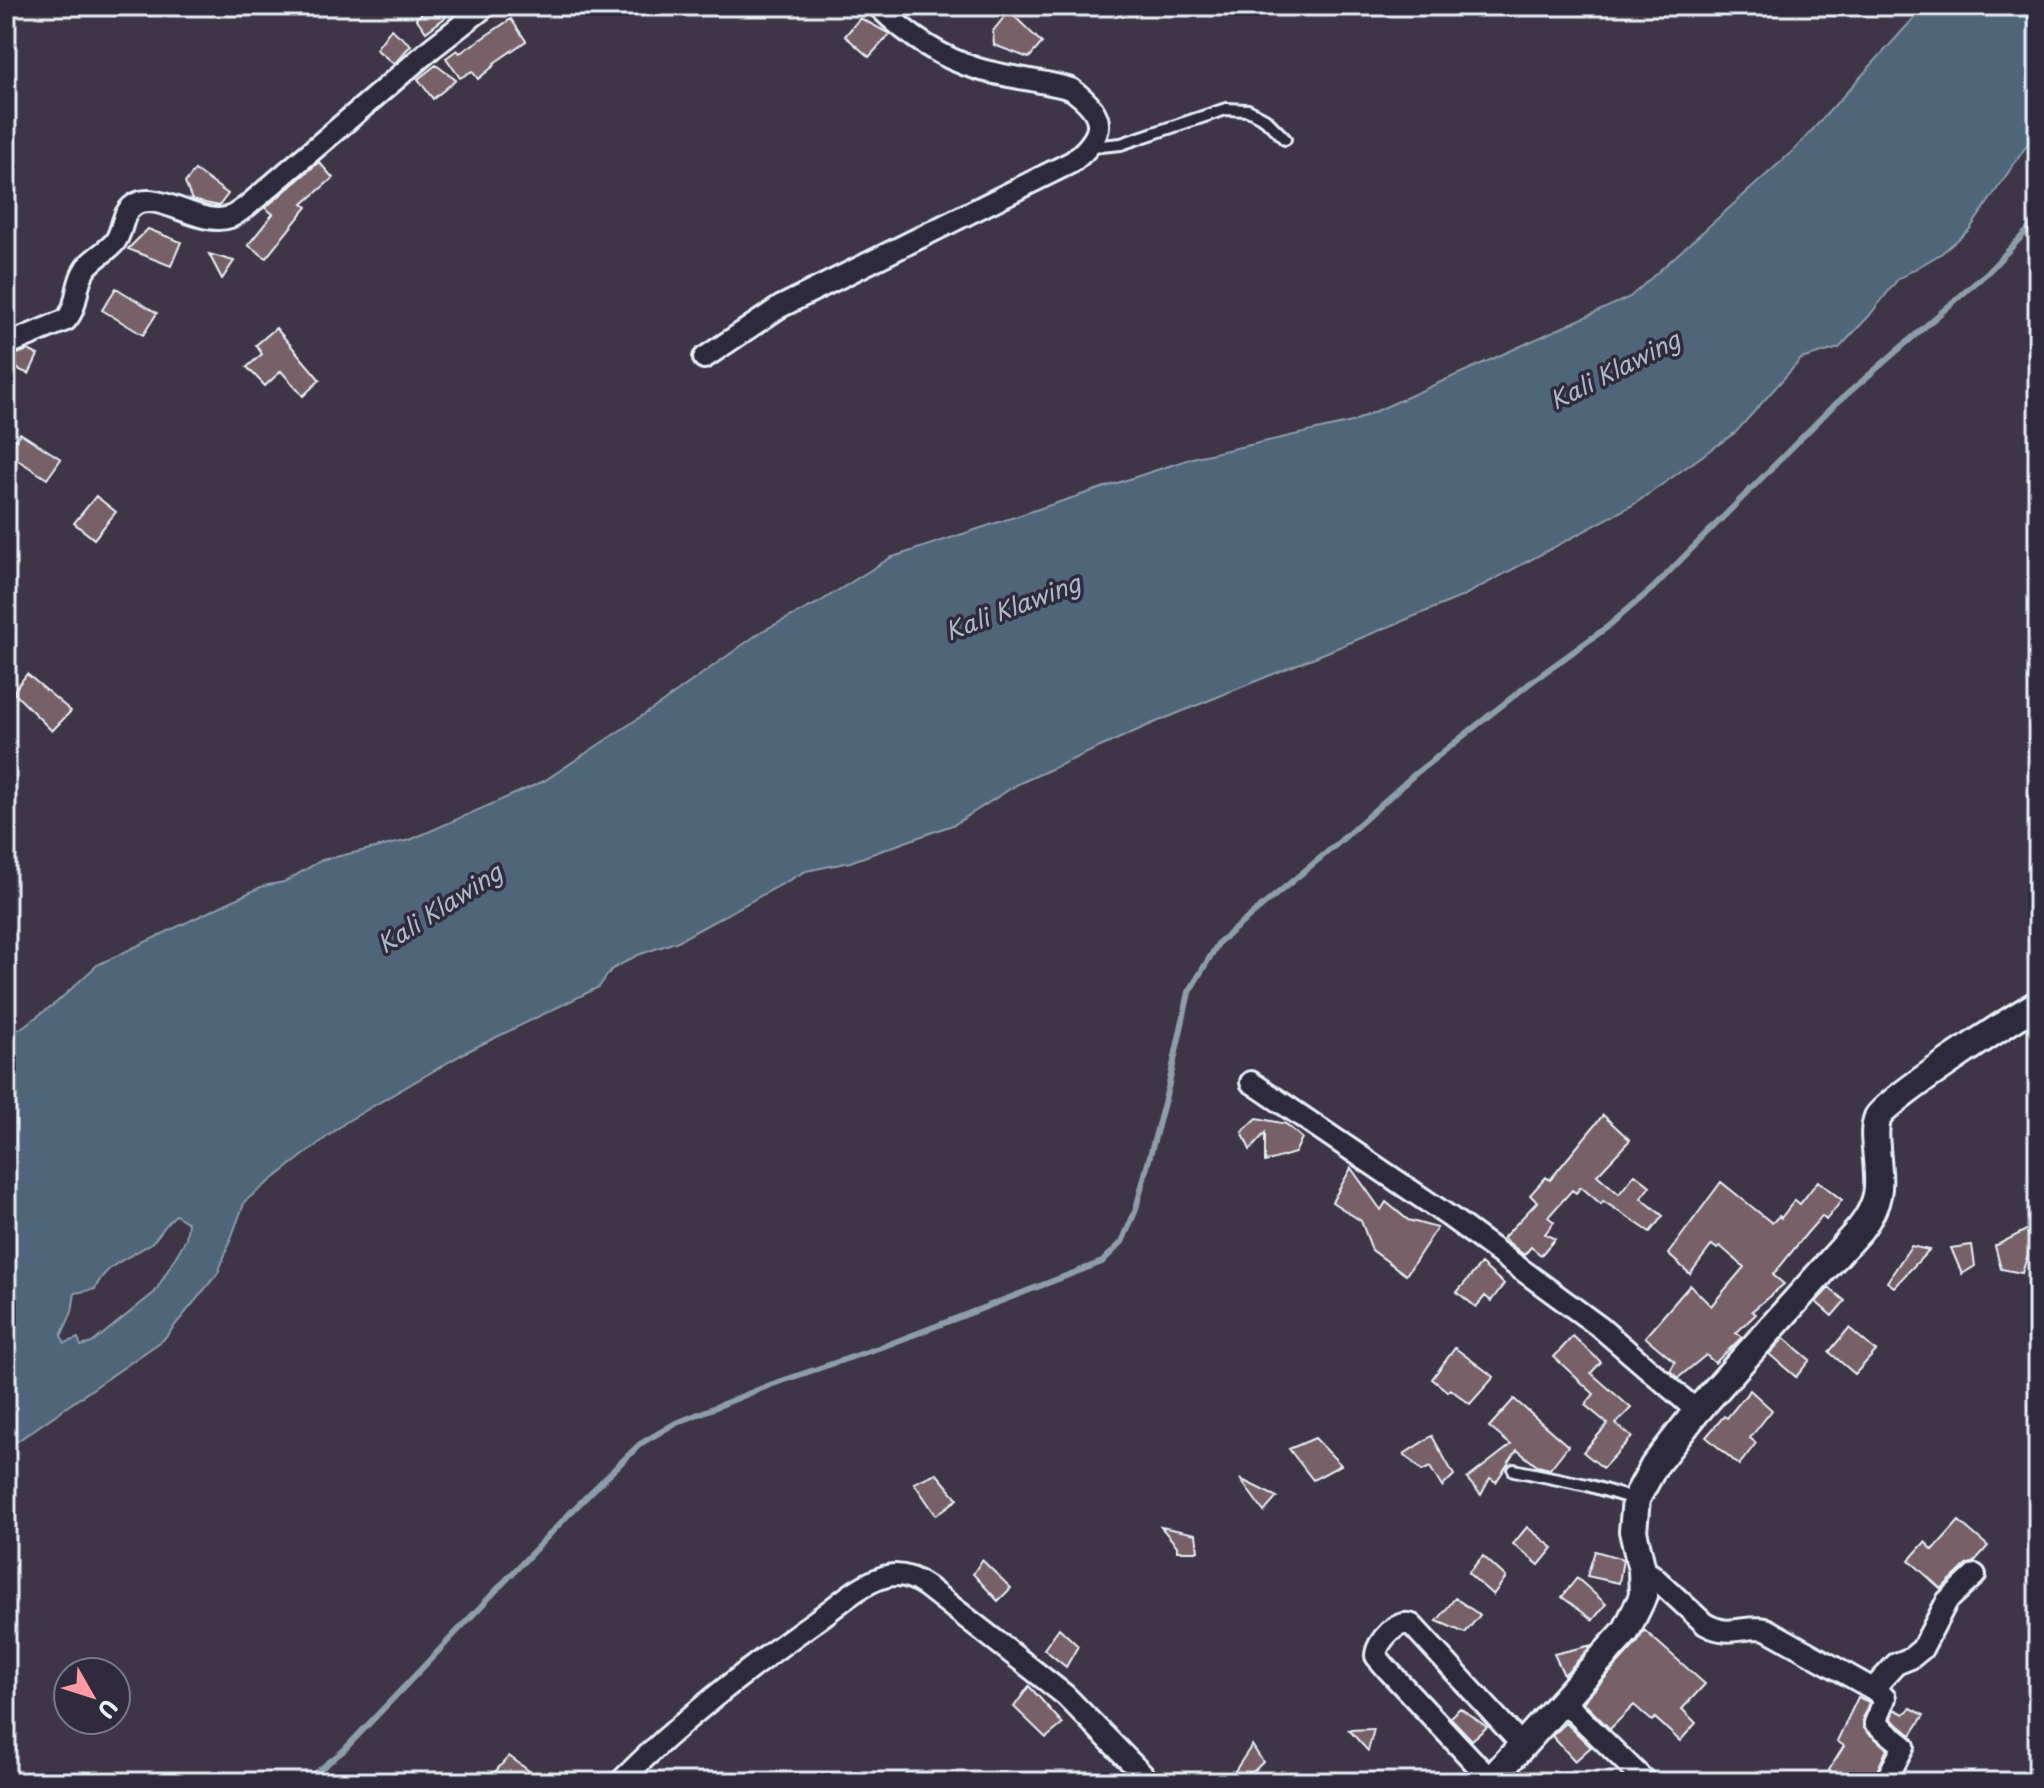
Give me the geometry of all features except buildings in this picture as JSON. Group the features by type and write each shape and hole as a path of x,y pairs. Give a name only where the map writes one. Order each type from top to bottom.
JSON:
{"street":[{"path":"6,345 66,320 72,313 83,271 115,242 124,215 132,206 141,202 158,203 206,219 230,217 246,207 432,48 486,6"},
{"path":"704,358 780,307 1060,168 1091,147 1098,136 1098,123 1084,98 1071,89 980,69 951,59 920,43 878,6"},
{"path":"1522,1745 1412,1625 1400,1623 1379,1645 1376,1656 1490,1781 1626,1631 1643,1596 1642,1570 1633,1531 1636,1499 1654,1466 1697,1411 1874,1210 1878,1193 1875,1134 1878,1116 1901,1095 2038,1004"},
{"path":"1251,1082 1450,1217 1589,1318 1697,1411"},
{"path":"1642,1570 1652,1575 1714,1630 1766,1629 1885,1698 1875,1723 1904,1748 1885,1782"},
{"path":"620,1782 690,1716 762,1659 861,1589 880,1578 900,1575 927,1587 1065,1695 1150,1782"},
{"path":"1873,1689 1896,1664 1922,1649 1947,1601 1975,1575"},
{"path":"1563,1701 1646,1782"}],"lane":[{"path":"1091,147 1121,144 1226,109 1248,110 1265,119 1285,139"},
{"path":"1514,1470 1636,1499"}],"water":[{"name":"Kali Klawing","path":"1925,6 2038,6 2038,129 1969,230 1942,253 1898,279 1839,348 1801,359 1736,432 1633,505 1461,597 1149,725 1018,784 955,824 850,862 806,871 678,941 638,955 611,970 599,987 466,1052 346,1122 245,1201 218,1273 163,1340 6,1449 6,1034 21,1028 57,1002 97,965 263,886 284,882 322,860 410,840 544,781 762,631 818,603 890,558 1196,457 1352,422 1630,297 1795,149","holes":["176,1215 188,1223 186,1239 155,1292 92,1343 81,1346 78,1338 65,1343 61,1336 72,1312 75,1293 95,1289 111,1267 150,1244"]}],"waterway":[{"path":"304,1782 343,1751 640,1444 674,1424 770,1385 887,1345 1102,1262 1122,1242 1135,1212 1169,1084 1189,992 1219,942 1415,774 1534,680 1606,628 1653,588 1831,408 1988,272 2038,216"}]}
